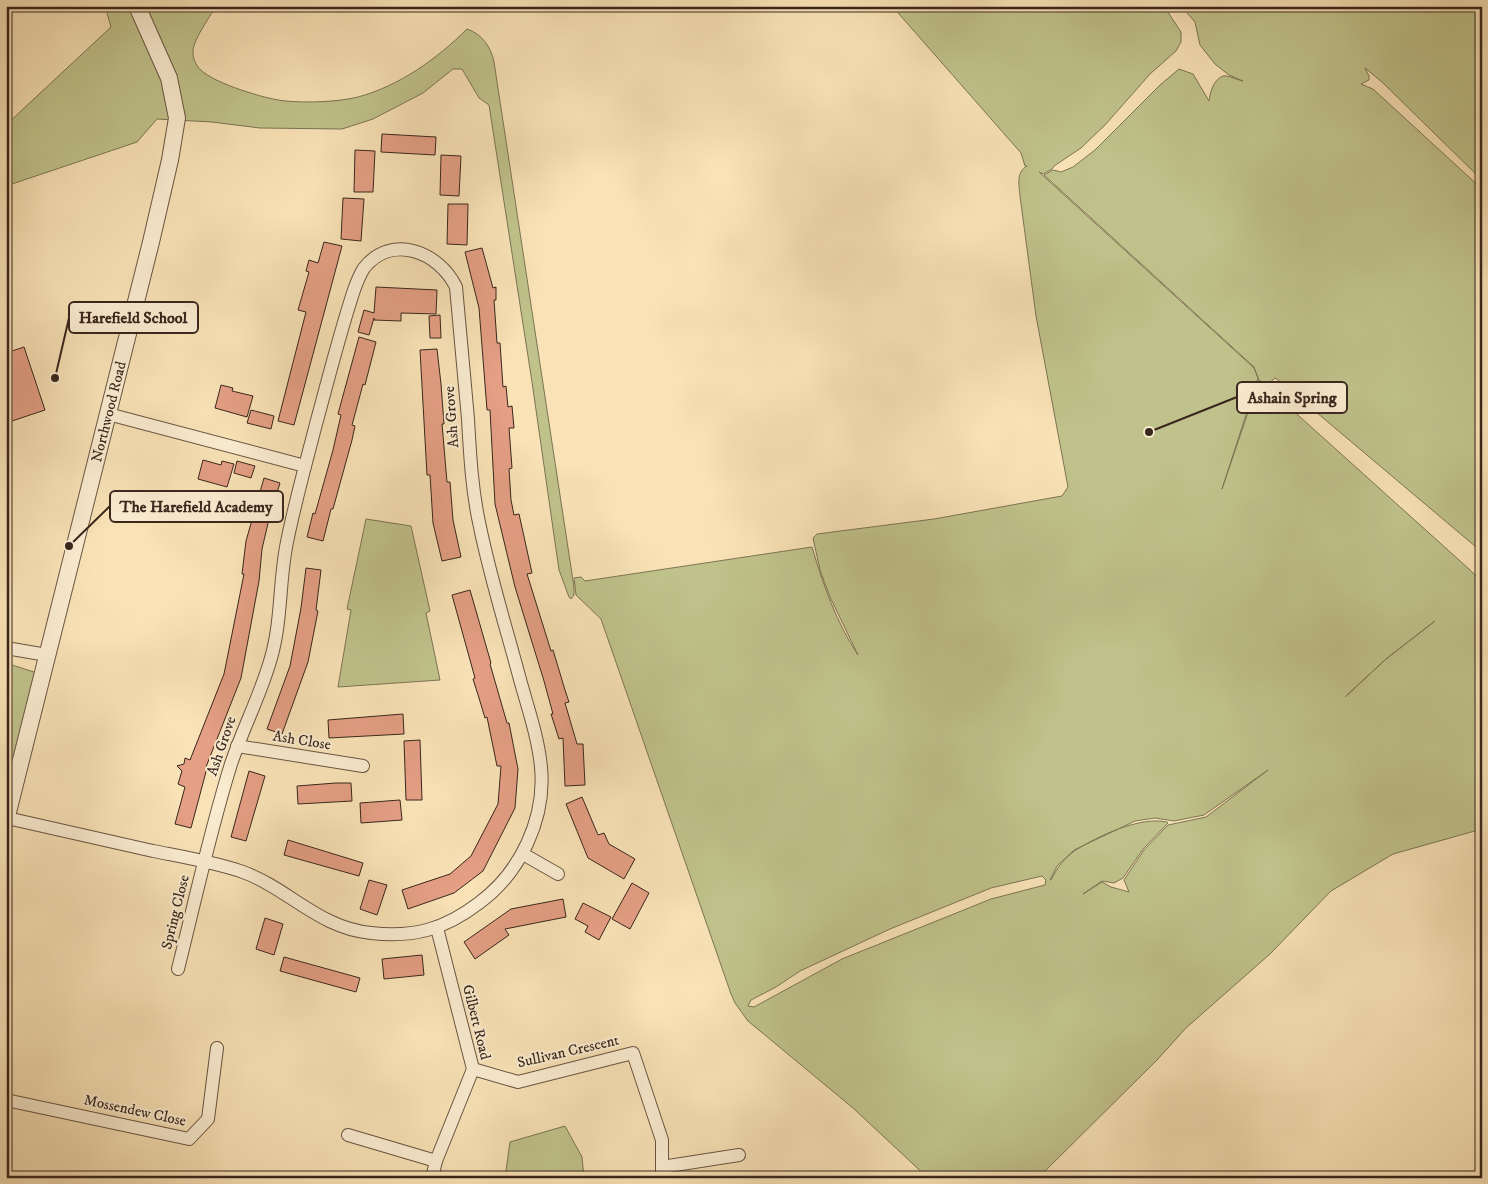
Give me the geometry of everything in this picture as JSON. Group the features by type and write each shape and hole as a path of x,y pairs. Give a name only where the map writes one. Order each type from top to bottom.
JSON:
{"street":[{"name":"Northwood Road","path":"6,819 157,214 170,160 177,118 169,78 136,6"},
{"name":"Ash Grove","path":"6,819 243,872 262,880 310,912 340,926 359,932 398,935 437,928 466,913 484,900 514,868 523,854 529,839 539,801 541,769 534,731 480,527 473,486 456,287 452,278 446,272 420,252 402,249 391,250 372,260 364,268 357,280 345,317 305,466 287,544 280,613 271,658 237,746 204,862"},
{"path":"108,414 305,466"},
{"path":"6,648 48,655"},
{"name":"Ash Close","path":"237,746 363,766"},
{"path":"523,854 558,874"},
{"name":"Spring Close","path":"178,969 204,862"},
{"name":"Gilbert Road","path":"432,1178 436,1161 473,1069 437,928"},
{"name":"Mossendew Close","path":"6,1100 189,1139 208,1119 217,1048"},
{"name":"Sullivan Crescent","path":"473,1069 518,1082 633,1053 662,1140 662,1172"},
{"path":"348,1135 436,1161"},
{"path":"662,1172 739,1156"}],"green space":[{"path":"105,6 216,6 193,48 194,58 198,67 207,75 228,85 254,94 286,101 332,101 350,99 373,92 403,79 417,70 443,51 467,29 477,34 485,42 491,51 494,62 574,587 574,595 571,599 559,570 489,105 479,98 462,69 453,69 423,93 373,119 342,129 260,128 212,122 157,119 137,142 6,186 6,125 111,27"},
{"path":"892,6 1164,6 1181,32 1181,42 1176,51 1150,74 1105,125 1081,148 1052,169 1043,174 1039,172 1254,368 1258,378 1222,489 1259,380 1469,569 1480,580 1479,586 1481,581 1478,565 1482,564 1482,829 1393,854 1331,891 1270,954 1186,1028 1157,1060 1038,1178 928,1178 853,1108 748,1021 735,1003 601,619 576,595 574,578 581,577 585,581 812,547 831,602 843,629 858,655 830,597 820,570 813,538 817,534 934,519 1062,496 1068,487 1036,316 1019,188 1021,172 1027,166 1025,166 1021,153","holes":["1268,770 1206,817 1168,825 1144,850 1124,880 1129,892 1111,887 1102,882 1083,894 1102,881 1114,883 1123,878 1143,849 1168,823 1144,822 1117,830 1135,821 1155,818 1174,821 1204,815","1084,845 1061,864 1050,880 1057,866 1074,850","1042,876 1046,880 1045,885 991,899 842,959 754,1007 748,1006 751,1000 776,987 800,971 890,929 991,888"]},
{"path":"1181,6 1482,6 1482,180 1382,82 1365,68 1369,80 1361,84 1373,89 1482,189 1482,552 1278,380 1275,378 1267,385 1259,380 1254,367 1044,175 1053,170 1061,172 1073,167 1095,150 1160,85 1179,69 1193,74 1209,101 1213,87 1217,80 1223,76 1243,81 1229,75 1215,64 1200,45 1195,22"},
{"path":"366,519 411,526 430,611 426,613 440,680 338,687 351,610 347,609"},
{"path":"6,663 40,674 6,809"},
{"path":"565,1126 582,1157 584,1178 505,1178 510,1142"}],"building":[{"path":"382,134 436,137 435,155 381,152"},
{"path":"355,150 375,151 373,192 354,192"},
{"path":"441,155 461,156 459,196 440,195"},
{"path":"343,198 364,199 361,241 341,239"},
{"path":"448,204 468,204 467,245 447,244"},
{"path":"324,242 342,246 294,425 278,421 306,312 298,310 309,272 306,271 309,260 318,263"},
{"path":"482,248 493,288 496,287 496,300 494,300 497,343 500,343 503,387 506,386 508,407 512,406 514,428 509,428 512,468 509,469 511,500 514,515 519,514 532,573 527,574 569,702 565,703 577,744 583,744 585,785 565,786 563,738 559,739 551,714 553,714 544,681 515,587 495,504 490,410 487,410 479,308 465,252"},
{"path":"376,287 437,290 436,314 401,313 401,321 374,320 374,318 369,335 358,332 364,310 374,313"},
{"path":"440,315 441,338 430,338 429,316"},
{"path":"359,337 376,342 352,425 355,426 352,440 323,541 307,537 333,450 341,415 338,414"},
{"path":"24,347 45,410 6,423 6,353"},
{"path":"437,349 447,482 450,482 453,520 461,557 442,561 433,523 430,475 427,475 420,350"},
{"path":"221,385 233,388 232,391 253,396 247,417 215,408"},
{"path":"251,410 274,416 271,429 247,423"},
{"path":"203,460 221,465 222,461 234,464 227,487 198,479"},
{"path":"237,461 255,466 251,478 234,473"},
{"path":"264,478 280,483 262,549 259,581 241,678 206,767 191,828 175,824 185,787 178,784 182,771 177,766 184,764 185,758 190,760 224,674 244,574 242,574 246,541"},
{"path":"306,568 321,570 316,610 318,611 308,662 282,734 267,729 290,666 301,608"},
{"path":"470,590 507,723 509,723 518,769 515,808 483,871 454,893 408,909 402,890 450,874 471,856 498,804 501,766 497,766 487,717 485,718 473,679 475,678 452,595"},
{"path":"403,714 404,734 329,738 328,720"},
{"path":"420,740 422,800 406,800 404,741"},
{"path":"249,771 265,776 246,841 231,837"},
{"path":"351,783 352,801 298,804 297,786"},
{"path":"582,797 598,835 604,833 609,844 635,859 624,879 588,858 566,804"},
{"path":"400,800 402,820 361,823 360,803"},
{"path":"288,840 363,863 359,876 284,855"},
{"path":"369,880 387,885 377,915 360,909"},
{"path":"632,883 649,893 630,929 612,919"},
{"path":"563,899 566,917 505,929 509,935 475,959 464,942 511,909"},
{"path":"583,903 611,917 599,940 585,932 588,926 575,919"},
{"path":"265,918 283,924 274,955 256,949"},
{"path":"422,955 424,975 384,979 382,959"},
{"path":"284,957 360,978 356,992 280,971"}],"place":[{"name":"Harefield School","path":"55,378"},
{"name":"Ashain Spring","path":"1149,432"},
{"name":"The Harefield Academy","path":"69,546"}]}
